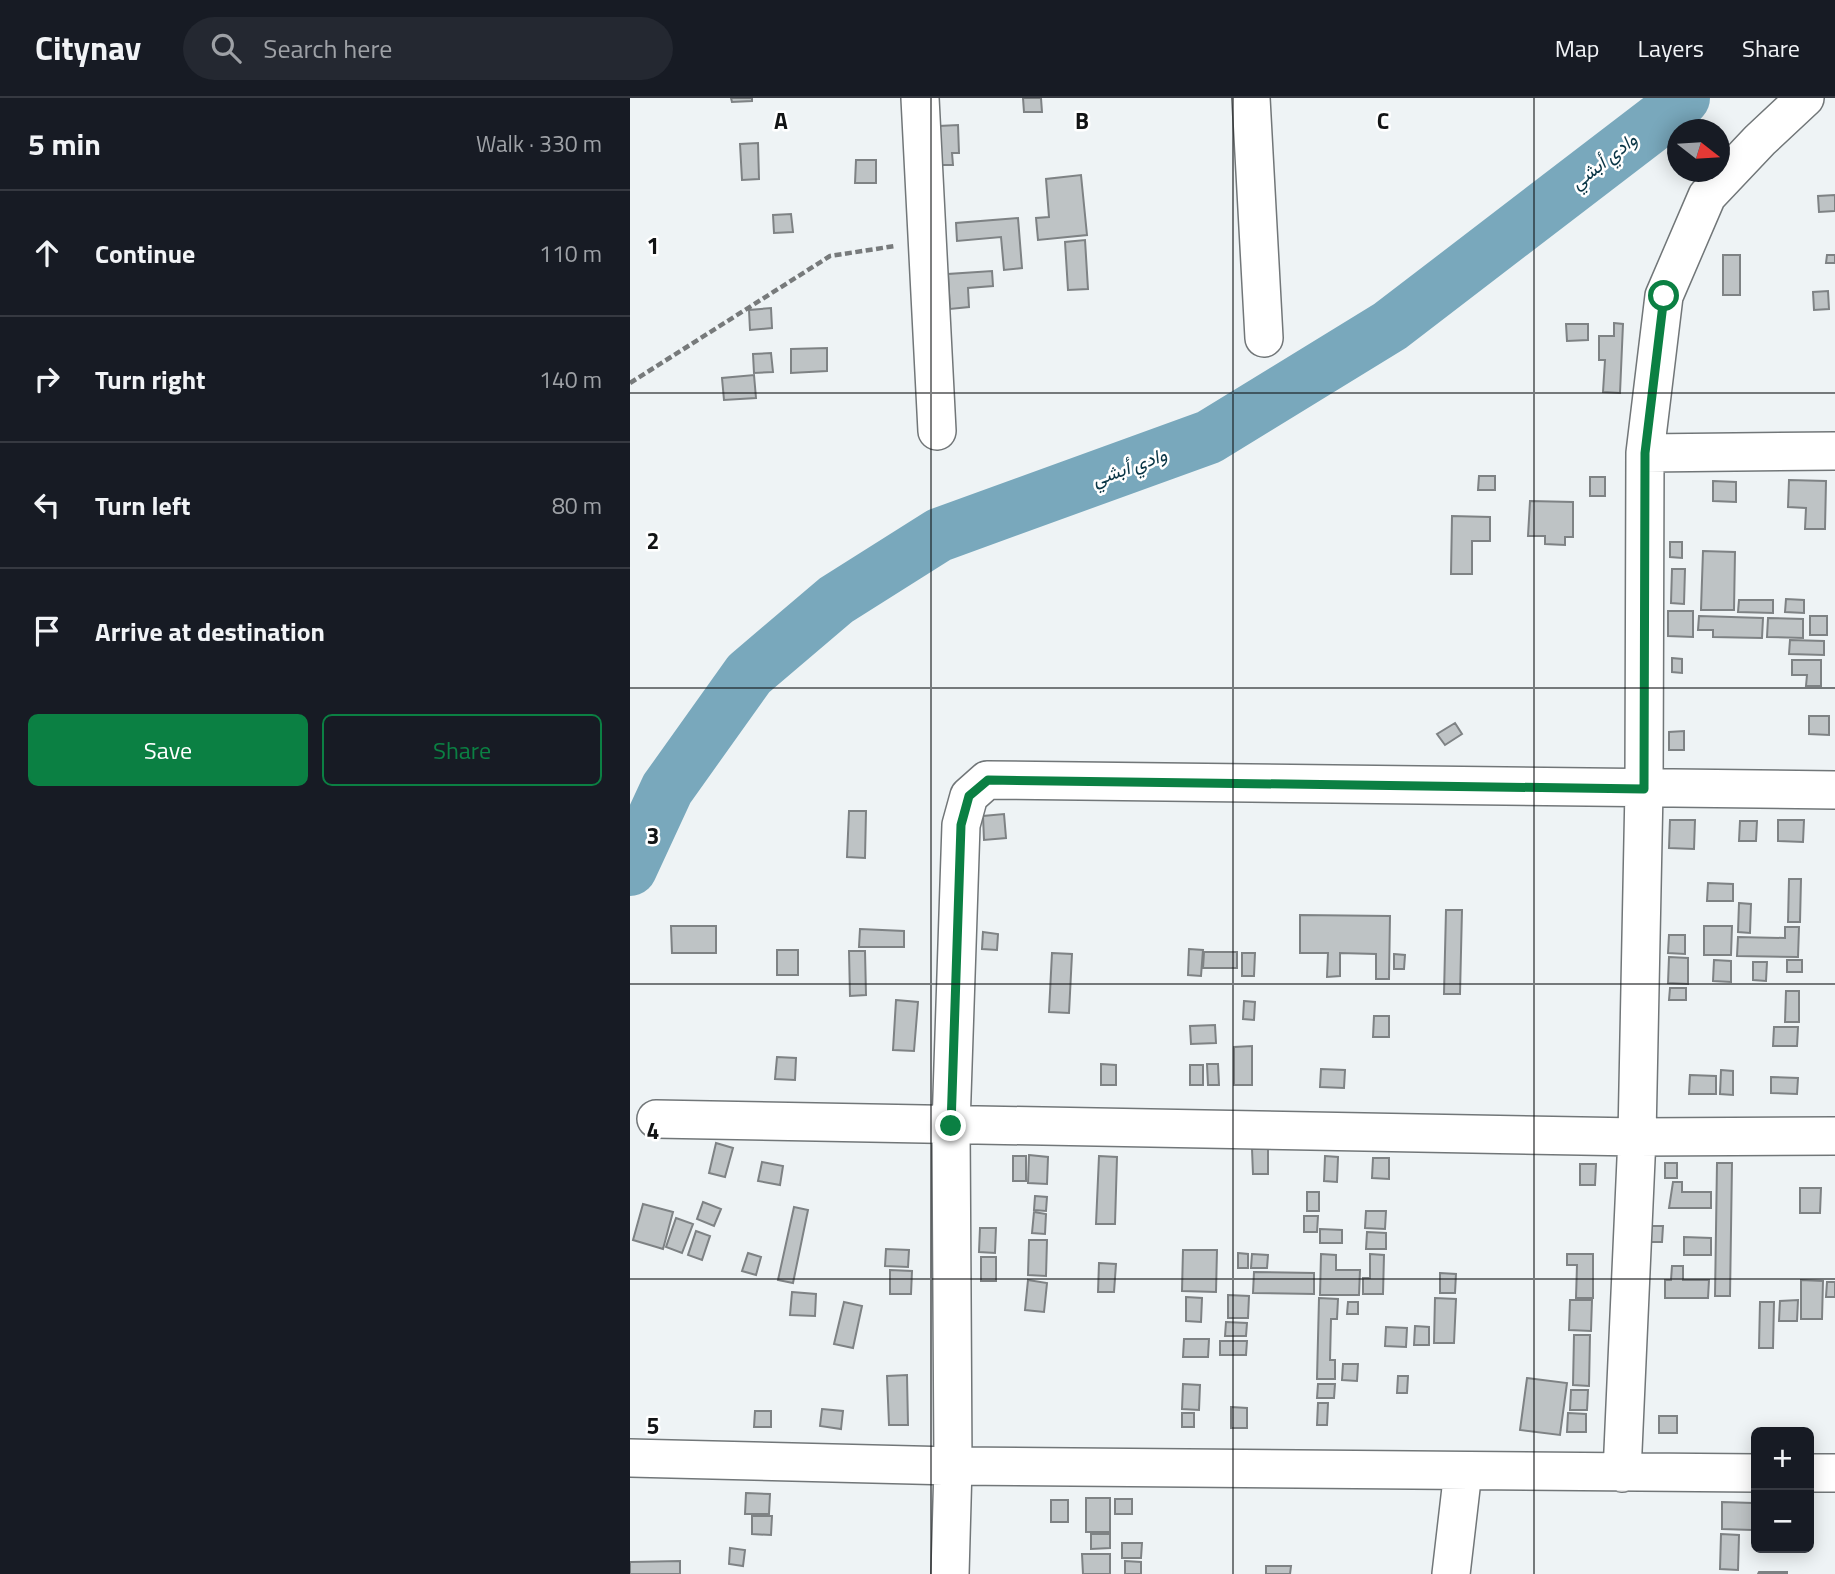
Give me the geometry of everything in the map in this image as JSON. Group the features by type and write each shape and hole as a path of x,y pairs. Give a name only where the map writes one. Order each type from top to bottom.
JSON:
{"street":[{"path":"920,98 937,431"},
{"path":"1251,98 1264,338"},
{"path":"1622,1473 1637,1137 1644,789 1645,453 1664,296 1707,196 1760,140 1805,98"},
{"path":"1645,453 1835,451"},
{"path":"950,1574 953,1466 951,1126 961,825 969,796 988,780 1835,790"},
{"path":"656,1119 1637,1137 1835,1136"},
{"path":"630,1458 953,1466 1751,1473"},
{"path":"1451,1574 1463,1471"},
{"path":"1814,1473 1835,1474"}],"path":[{"path":"630,383 830,257 927,242"}],"building":[{"path":"731,98 752,98 752,101 732,102"},
{"path":"1023,98 1041,98 1042,112 1024,112"},
{"path":"958,125 959,153 952,153 953,165 941,165 939,126"},
{"path":"758,143 759,179 742,180 740,144"},
{"path":"856,160 876,160 876,183 855,183"},
{"path":"1081,175 1087,235 1038,240 1036,218 1049,217 1046,179"},
{"path":"1835,195 1835,211 1819,212 1818,196"},
{"path":"791,214 793,232 774,233 773,215"},
{"path":"1018,218 1022,268 1004,270 1001,237 957,241 956,223"},
{"path":"1085,240 1088,289 1068,290 1065,242"},
{"path":"1723,255 1740,255 1740,295 1723,295"},
{"path":"1827,255 1835,255 1835,263 1826,263"},
{"path":"992,271 993,286 968,288 969,307 950,309 948,274"},
{"path":"1828,291 1829,309 1814,310 1813,292"},
{"path":"771,308 772,328 750,330 749,310"},
{"path":"1614,323 1623,324 1620,393 1603,392 1605,360 1599,360 1599,336 1614,336"},
{"path":"1566,324 1588,324 1588,340 1567,341"},
{"path":"827,348 827,371 791,373 791,349"},
{"path":"771,353 773,372 754,373 753,354"},
{"path":"754,375 756,398 724,400 722,378"},
{"path":"1479,476 1495,476 1495,490 1478,490"},
{"path":"1590,477 1605,477 1605,496 1590,496"},
{"path":"1789,480 1826,481 1825,529 1805,529 1806,508 1788,507"},
{"path":"1713,481 1736,482 1736,502 1713,501"},
{"path":"1530,501 1573,502 1573,537 1565,537 1565,545 1545,544 1545,536 1528,536"},
{"path":"1452,516 1490,517 1490,541 1472,541 1472,574 1451,574"},
{"path":"1670,542 1682,542 1682,558 1670,557"},
{"path":"1703,551 1735,552 1734,610 1701,610"},
{"path":"1672,569 1685,569 1684,604 1671,603"},
{"path":"1786,599 1804,600 1804,613 1785,612"},
{"path":"1739,600 1773,600 1773,613 1738,612"},
{"path":"1668,611 1693,611 1693,637 1668,636"},
{"path":"1699,616 1763,618 1762,638 1713,637 1713,630 1698,630"},
{"path":"1810,616 1827,616 1827,635 1810,635"},
{"path":"1768,618 1803,619 1803,638 1767,637"},
{"path":"1790,640 1824,641 1824,655 1789,654"},
{"path":"1672,658 1682,659 1682,673 1672,672"},
{"path":"1792,660 1821,660 1821,686 1806,686 1807,675 1792,675"},
{"path":"1809,716 1829,716 1829,735 1809,734"},
{"path":"1455,723 1462,734 1445,745 1437,734"},
{"path":"1684,731 1684,750 1669,750 1669,732"},
{"path":"849,811 866,811 865,858 847,857"},
{"path":"1004,814 1006,838 984,840 983,816"},
{"path":"1670,820 1695,820 1694,849 1669,848"},
{"path":"1778,820 1804,820 1803,842 1778,841"},
{"path":"1740,821 1757,821 1756,841 1739,841"},
{"path":"1789,879 1801,879 1800,922 1788,922"},
{"path":"1708,883 1733,884 1733,901 1707,901"},
{"path":"1739,903 1751,904 1750,933 1738,932"},
{"path":"1446,910 1462,910 1460,994 1444,994"},
{"path":"1300,915 1390,916 1389,979 1376,979 1376,954 1340,953 1340,976 1327,977 1328,953 1300,953"},
{"path":"671,926 716,926 716,953 672,953"},
{"path":"1704,926 1732,926 1731,955 1704,955"},
{"path":"1785,927 1799,927 1798,957 1737,956 1738,937 1785,938"},
{"path":"860,929 904,931 904,947 859,947"},
{"path":"983,932 998,934 997,950 982,949"},
{"path":"1669,935 1685,935 1685,954 1668,953"},
{"path":"1189,949 1203,950 1201,976 1188,975"},
{"path":"777,950 798,950 798,975 777,975"},
{"path":"849,951 865,951 866,995 850,996"},
{"path":"1204,952 1237,952 1237,968 1203,968"},
{"path":"1052,953 1072,954 1069,1013 1049,1012"},
{"path":"1242,953 1255,953 1254,976 1242,976"},
{"path":"1394,954 1405,955 1404,969 1394,969"},
{"path":"1669,957 1688,958 1688,984 1668,983"},
{"path":"1714,960 1731,961 1731,982 1713,981"},
{"path":"1787,960 1802,960 1802,972 1787,972"},
{"path":"1753,962 1767,962 1766,981 1753,980"},
{"path":"1670,988 1686,988 1686,1000 1669,1000"},
{"path":"1786,991 1799,991 1799,1022 1785,1022"},
{"path":"896,1000 918,1002 914,1051 893,1050"},
{"path":"1244,1001 1255,1002 1254,1020 1243,1019"},
{"path":"1374,1016 1389,1016 1389,1037 1373,1037"},
{"path":"1215,1025 1216,1043 1191,1044 1190,1026"},
{"path":"1774,1027 1798,1027 1797,1046 1773,1046"},
{"path":"1252,1046 1252,1085 1234,1085 1234,1047"},
{"path":"777,1057 796,1058 795,1080 775,1079"},
{"path":"1101,1064 1116,1065 1116,1085 1101,1085"},
{"path":"1207,1064 1218,1064 1219,1085 1208,1085"},
{"path":"1190,1065 1203,1065 1203,1085 1190,1085"},
{"path":"1321,1069 1345,1070 1344,1088 1320,1087"},
{"path":"1721,1070 1733,1071 1733,1095 1720,1094"},
{"path":"1690,1075 1716,1076 1716,1094 1689,1094"},
{"path":"1771,1077 1798,1078 1797,1094 1771,1093"},
{"path":"716,1143 733,1148 725,1177 709,1173"},
{"path":"1268,1148 1268,1174 1253,1174 1252,1149"},
{"path":"1029,1155 1048,1157 1047,1184 1028,1183"},
{"path":"1013,1156 1026,1156 1026,1181 1013,1181"},
{"path":"1099,1156 1117,1157 1115,1224 1096,1224"},
{"path":"1325,1156 1338,1157 1337,1182 1324,1181"},
{"path":"1373,1158 1389,1158 1389,1179 1372,1178"},
{"path":"762,1162 783,1166 780,1185 758,1181"},
{"path":"1665,1163 1677,1163 1677,1178 1665,1178"},
{"path":"1717,1163 1732,1163 1730,1296 1715,1296"},
{"path":"1580,1164 1596,1164 1595,1185 1580,1185"},
{"path":"1673,1182 1682,1182 1682,1192 1711,1192 1711,1208 1669,1208"},
{"path":"1800,1188 1821,1188 1820,1213 1800,1213"},
{"path":"1307,1192 1319,1192 1319,1211 1307,1211"},
{"path":"1035,1196 1047,1197 1046,1211 1034,1210"},
{"path":"703,1202 721,1209 714,1226 697,1219"},
{"path":"643,1204 673,1212 663,1249 633,1240"},
{"path":"794,1207 808,1210 793,1283 778,1280"},
{"path":"1366,1211 1386,1211 1385,1229 1365,1228"},
{"path":"1034,1212 1046,1214 1045,1234 1032,1233"},
{"path":"1304,1216 1318,1216 1317,1232 1304,1232"},
{"path":"676,1218 693,1224 682,1253 666,1247"},
{"path":"1651,1226 1663,1226 1662,1242 1651,1242"},
{"path":"980,1228 996,1228 995,1253 979,1252"},
{"path":"1320,1229 1342,1230 1342,1243 1320,1243"},
{"path":"696,1231 710,1236 702,1260 688,1255"},
{"path":"1367,1232 1386,1233 1386,1249 1366,1249"},
{"path":"1684,1237 1711,1238 1711,1255 1684,1255"},
{"path":"1029,1240 1047,1240 1046,1276 1028,1275"},
{"path":"886,1249 909,1250 908,1267 885,1266"},
{"path":"1183,1250 1217,1250 1216,1292 1182,1291"},
{"path":"748,1253 761,1257 756,1275 742,1271"},
{"path":"1238,1253 1248,1254 1248,1268 1238,1268"},
{"path":"1252,1254 1268,1255 1267,1268 1251,1268"},
{"path":"1321,1254 1336,1255 1336,1270 1360,1270 1359,1295 1320,1295"},
{"path":"1370,1254 1384,1255 1383,1294 1363,1294 1363,1278 1370,1278"},
{"path":"1567,1254 1593,1254 1593,1298 1576,1298 1577,1265 1567,1265"},
{"path":"981,1257 996,1257 996,1281 981,1281"},
{"path":"1099,1263 1116,1264 1114,1292 1098,1292"},
{"path":"1672,1266 1683,1266 1683,1280 1709,1280 1708,1298 1665,1298 1665,1280 1671,1280"},
{"path":"890,1270 912,1271 911,1294 890,1294"},
{"path":"1254,1272 1314,1273 1314,1294 1253,1293"},
{"path":"1440,1273 1456,1274 1455,1293 1440,1293"},
{"path":"1028,1280 1047,1283 1044,1312 1025,1310"},
{"path":"1801,1280 1823,1281 1822,1319 1801,1319"},
{"path":"1827,1282 1835,1282 1835,1297 1826,1297"},
{"path":"792,1292 816,1294 815,1316 790,1315"},
{"path":"1228,1295 1249,1296 1248,1318 1228,1318"},
{"path":"1186,1297 1202,1298 1201,1322 1186,1321"},
{"path":"1319,1298 1338,1299 1337,1319 1331,1319 1330,1360 1335,1360 1335,1379 1317,1379"},
{"path":"1435,1298 1456,1299 1454,1343 1434,1343"},
{"path":"1570,1300 1592,1300 1591,1331 1569,1330"},
{"path":"1798,1300 1797,1321 1779,1321 1780,1301"},
{"path":"844,1302 862,1306 853,1348 834,1344"},
{"path":"1348,1302 1358,1302 1358,1314 1347,1314"},
{"path":"1760,1302 1774,1302 1773,1348 1759,1348"},
{"path":"1226,1322 1247,1323 1246,1336 1225,1336"},
{"path":"1415,1326 1429,1327 1429,1345 1414,1345"},
{"path":"1386,1327 1407,1328 1406,1347 1385,1346"},
{"path":"1574,1335 1590,1335 1589,1386 1573,1385"},
{"path":"1184,1339 1209,1339 1208,1357 1183,1357"},
{"path":"1220,1341 1247,1341 1246,1355 1220,1355"},
{"path":"1343,1364 1358,1364 1357,1381 1342,1380"},
{"path":"907,1375 908,1425 889,1425 887,1376"},
{"path":"1398,1376 1408,1376 1407,1393 1397,1393"},
{"path":"1527,1378 1567,1383 1560,1435 1520,1430"},
{"path":"1183,1384 1200,1385 1199,1410 1182,1409"},
{"path":"1318,1384 1335,1384 1334,1398 1317,1398"},
{"path":"1571,1390 1588,1390 1587,1410 1570,1410"},
{"path":"1318,1403 1328,1403 1327,1425 1317,1425"},
{"path":"1231,1407 1247,1408 1247,1428 1231,1428"},
{"path":"822,1409 843,1411 841,1429 820,1426"},
{"path":"755,1411 771,1411 771,1427 754,1427"},
{"path":"1182,1413 1194,1413 1194,1427 1182,1427"},
{"path":"1568,1413 1586,1414 1586,1432 1567,1432"},
{"path":"1659,1416 1677,1416 1677,1433 1659,1433"},
{"path":"746,1493 770,1494 769,1514 745,1514"},
{"path":"1086,1498 1110,1498 1110,1532 1086,1532"},
{"path":"1115,1499 1132,1499 1132,1514 1115,1514"},
{"path":"1051,1500 1068,1500 1068,1522 1051,1522"},
{"path":"1722,1502 1751,1503 1751,1530 1722,1529"},
{"path":"752,1516 772,1516 771,1535 752,1534"},
{"path":"1091,1534 1110,1534 1110,1548 1091,1549"},
{"path":"1721,1534 1739,1535 1738,1570 1720,1569"},
{"path":"1122,1543 1142,1543 1141,1558 1122,1558"},
{"path":"730,1548 745,1550 743,1566 729,1564"},
{"path":"1082,1554 1110,1554 1110,1574 1083,1574"},
{"path":"680,1561 680,1574 630,1574 630,1562"},
{"path":"1125,1561 1141,1562 1141,1574 1125,1574"},
{"path":"1266,1566 1291,1566 1290,1574 1266,1574"},
{"path":"1787,1572 1787,1574 1758,1574"}],"waterway":[{"name":"وادي أبشي","path":"630,869 667,789 749,674 836,600 939,535 1209,437 1390,326 1672,110 1683,98"}],"route":[{"path":"951,1126 961,825 969,796 988,780 1644,789 1645,453 1664,296"}]}
